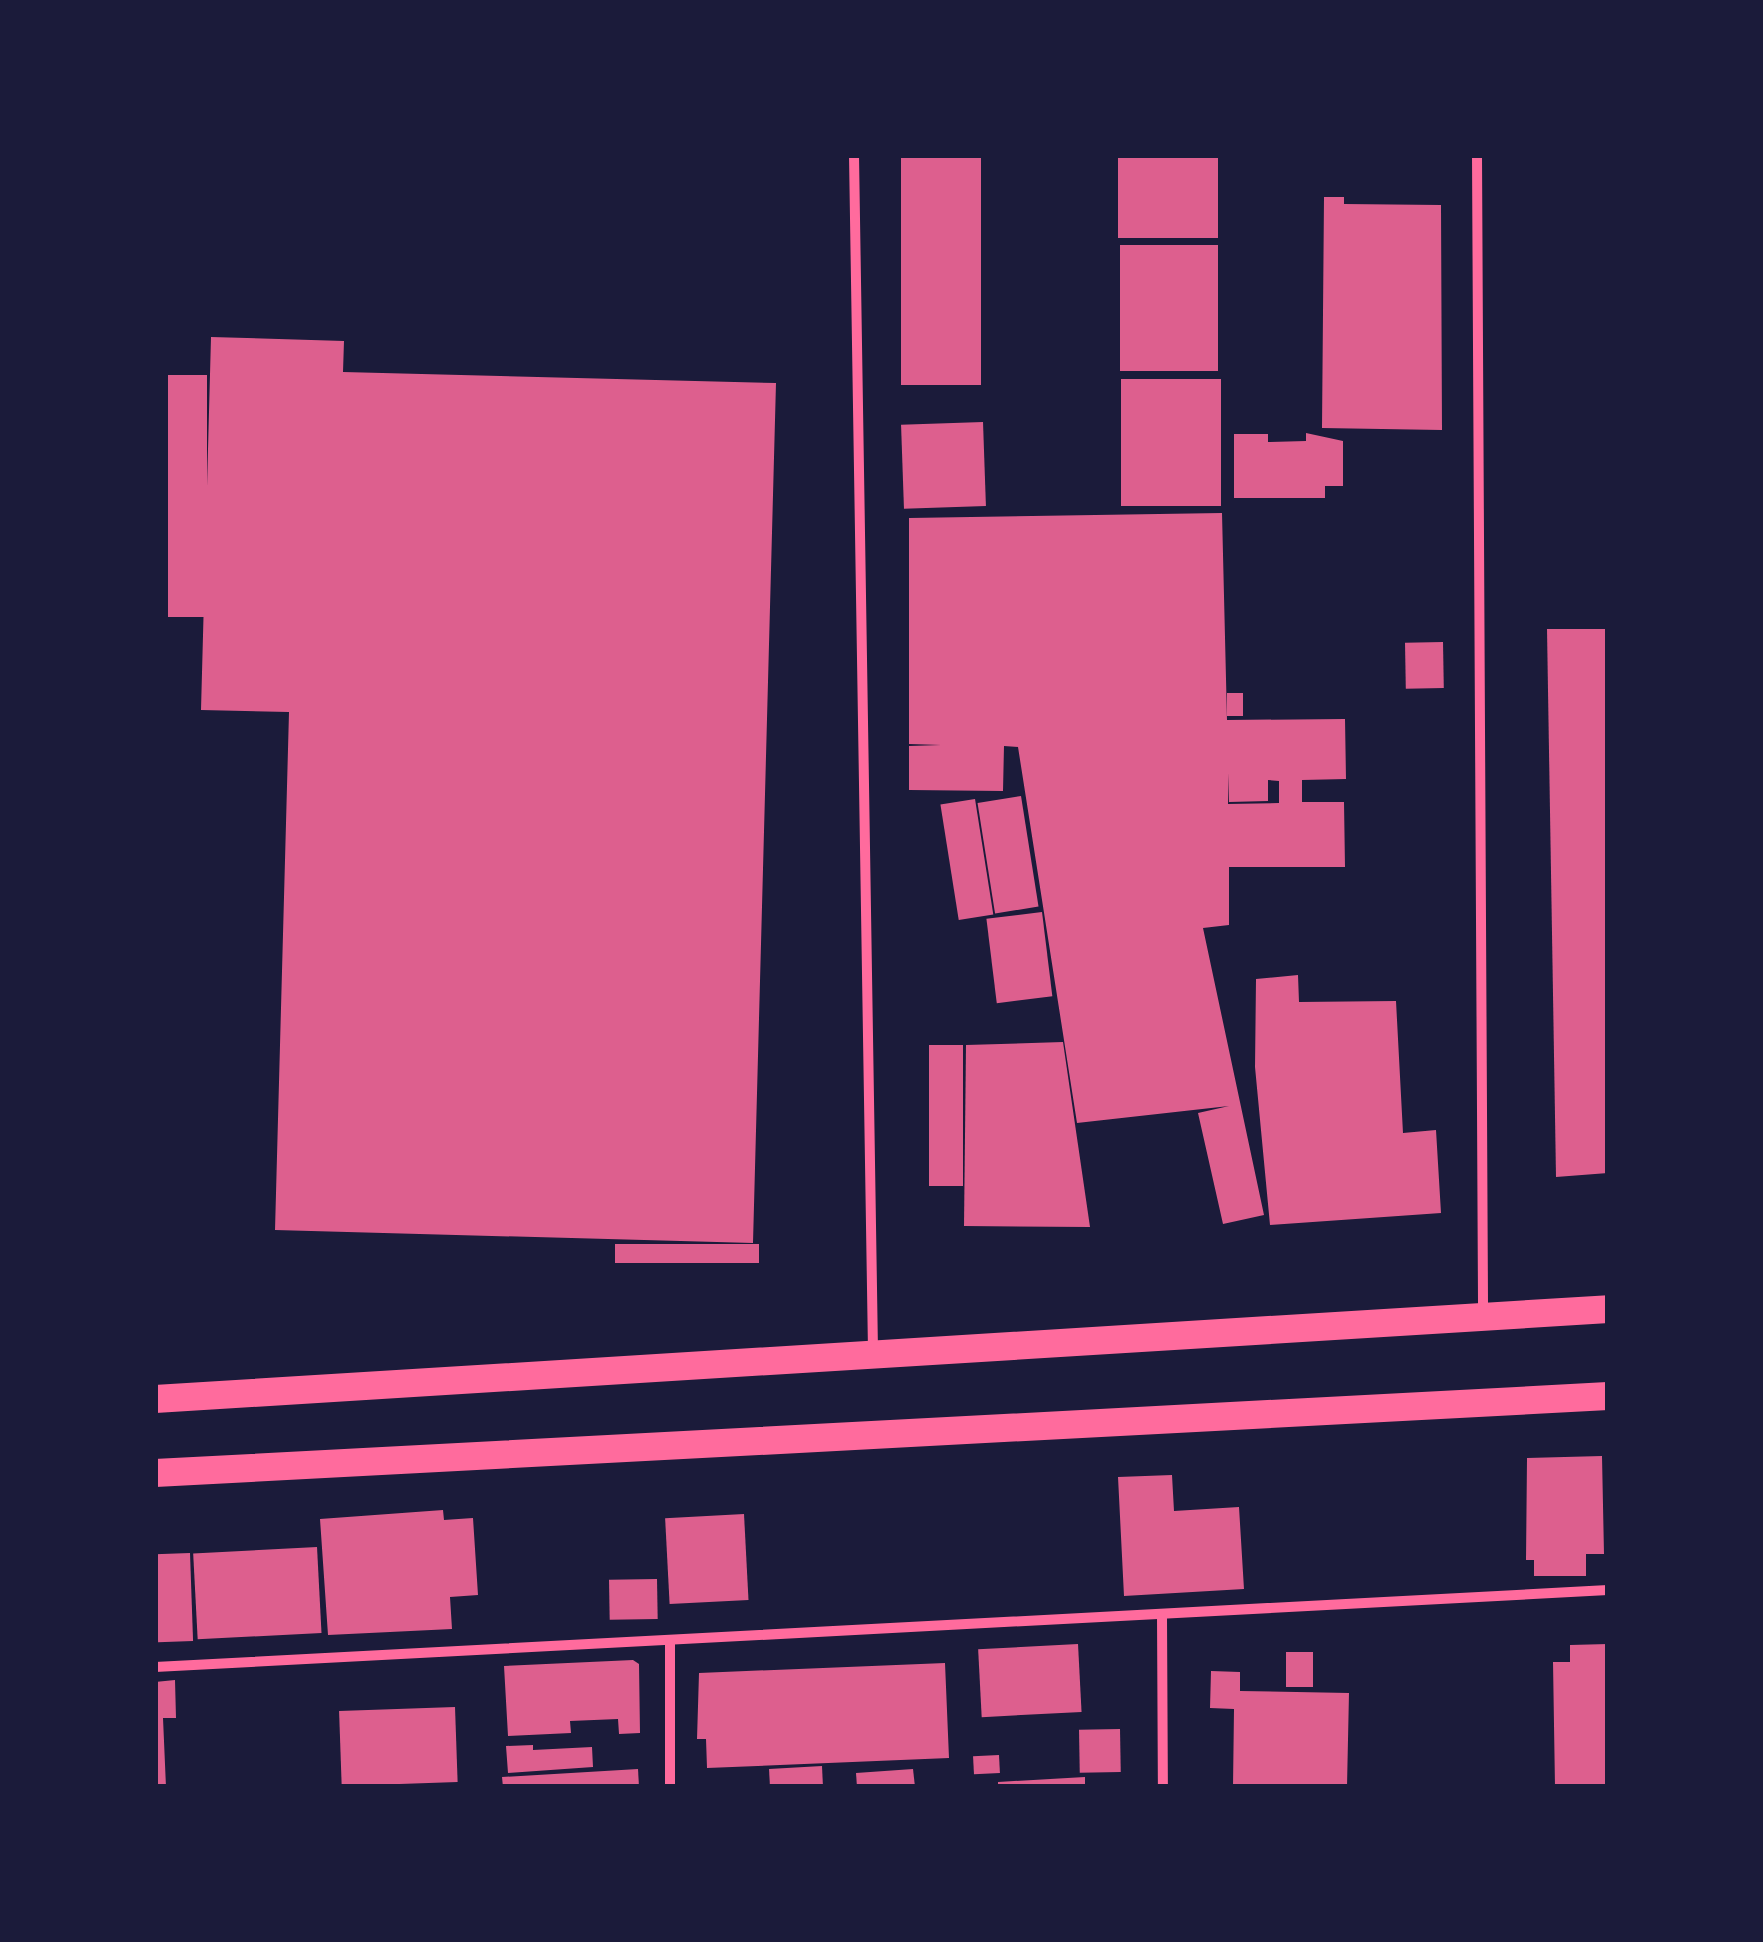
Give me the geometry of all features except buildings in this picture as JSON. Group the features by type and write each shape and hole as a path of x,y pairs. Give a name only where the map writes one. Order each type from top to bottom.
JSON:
{"highway":[{"path":"155,1398 873,1359 1608,1309"},
{"path":"155,1473 1608,1396"}],"street":[{"path":"854,155 873,1359"},
{"path":"1477,155 1483,1320"},
{"path":"155,1667 670,1644 1608,1590"},
{"path":"1162,1616 1163,1787"},
{"path":"670,1644 670,1787"}]}
